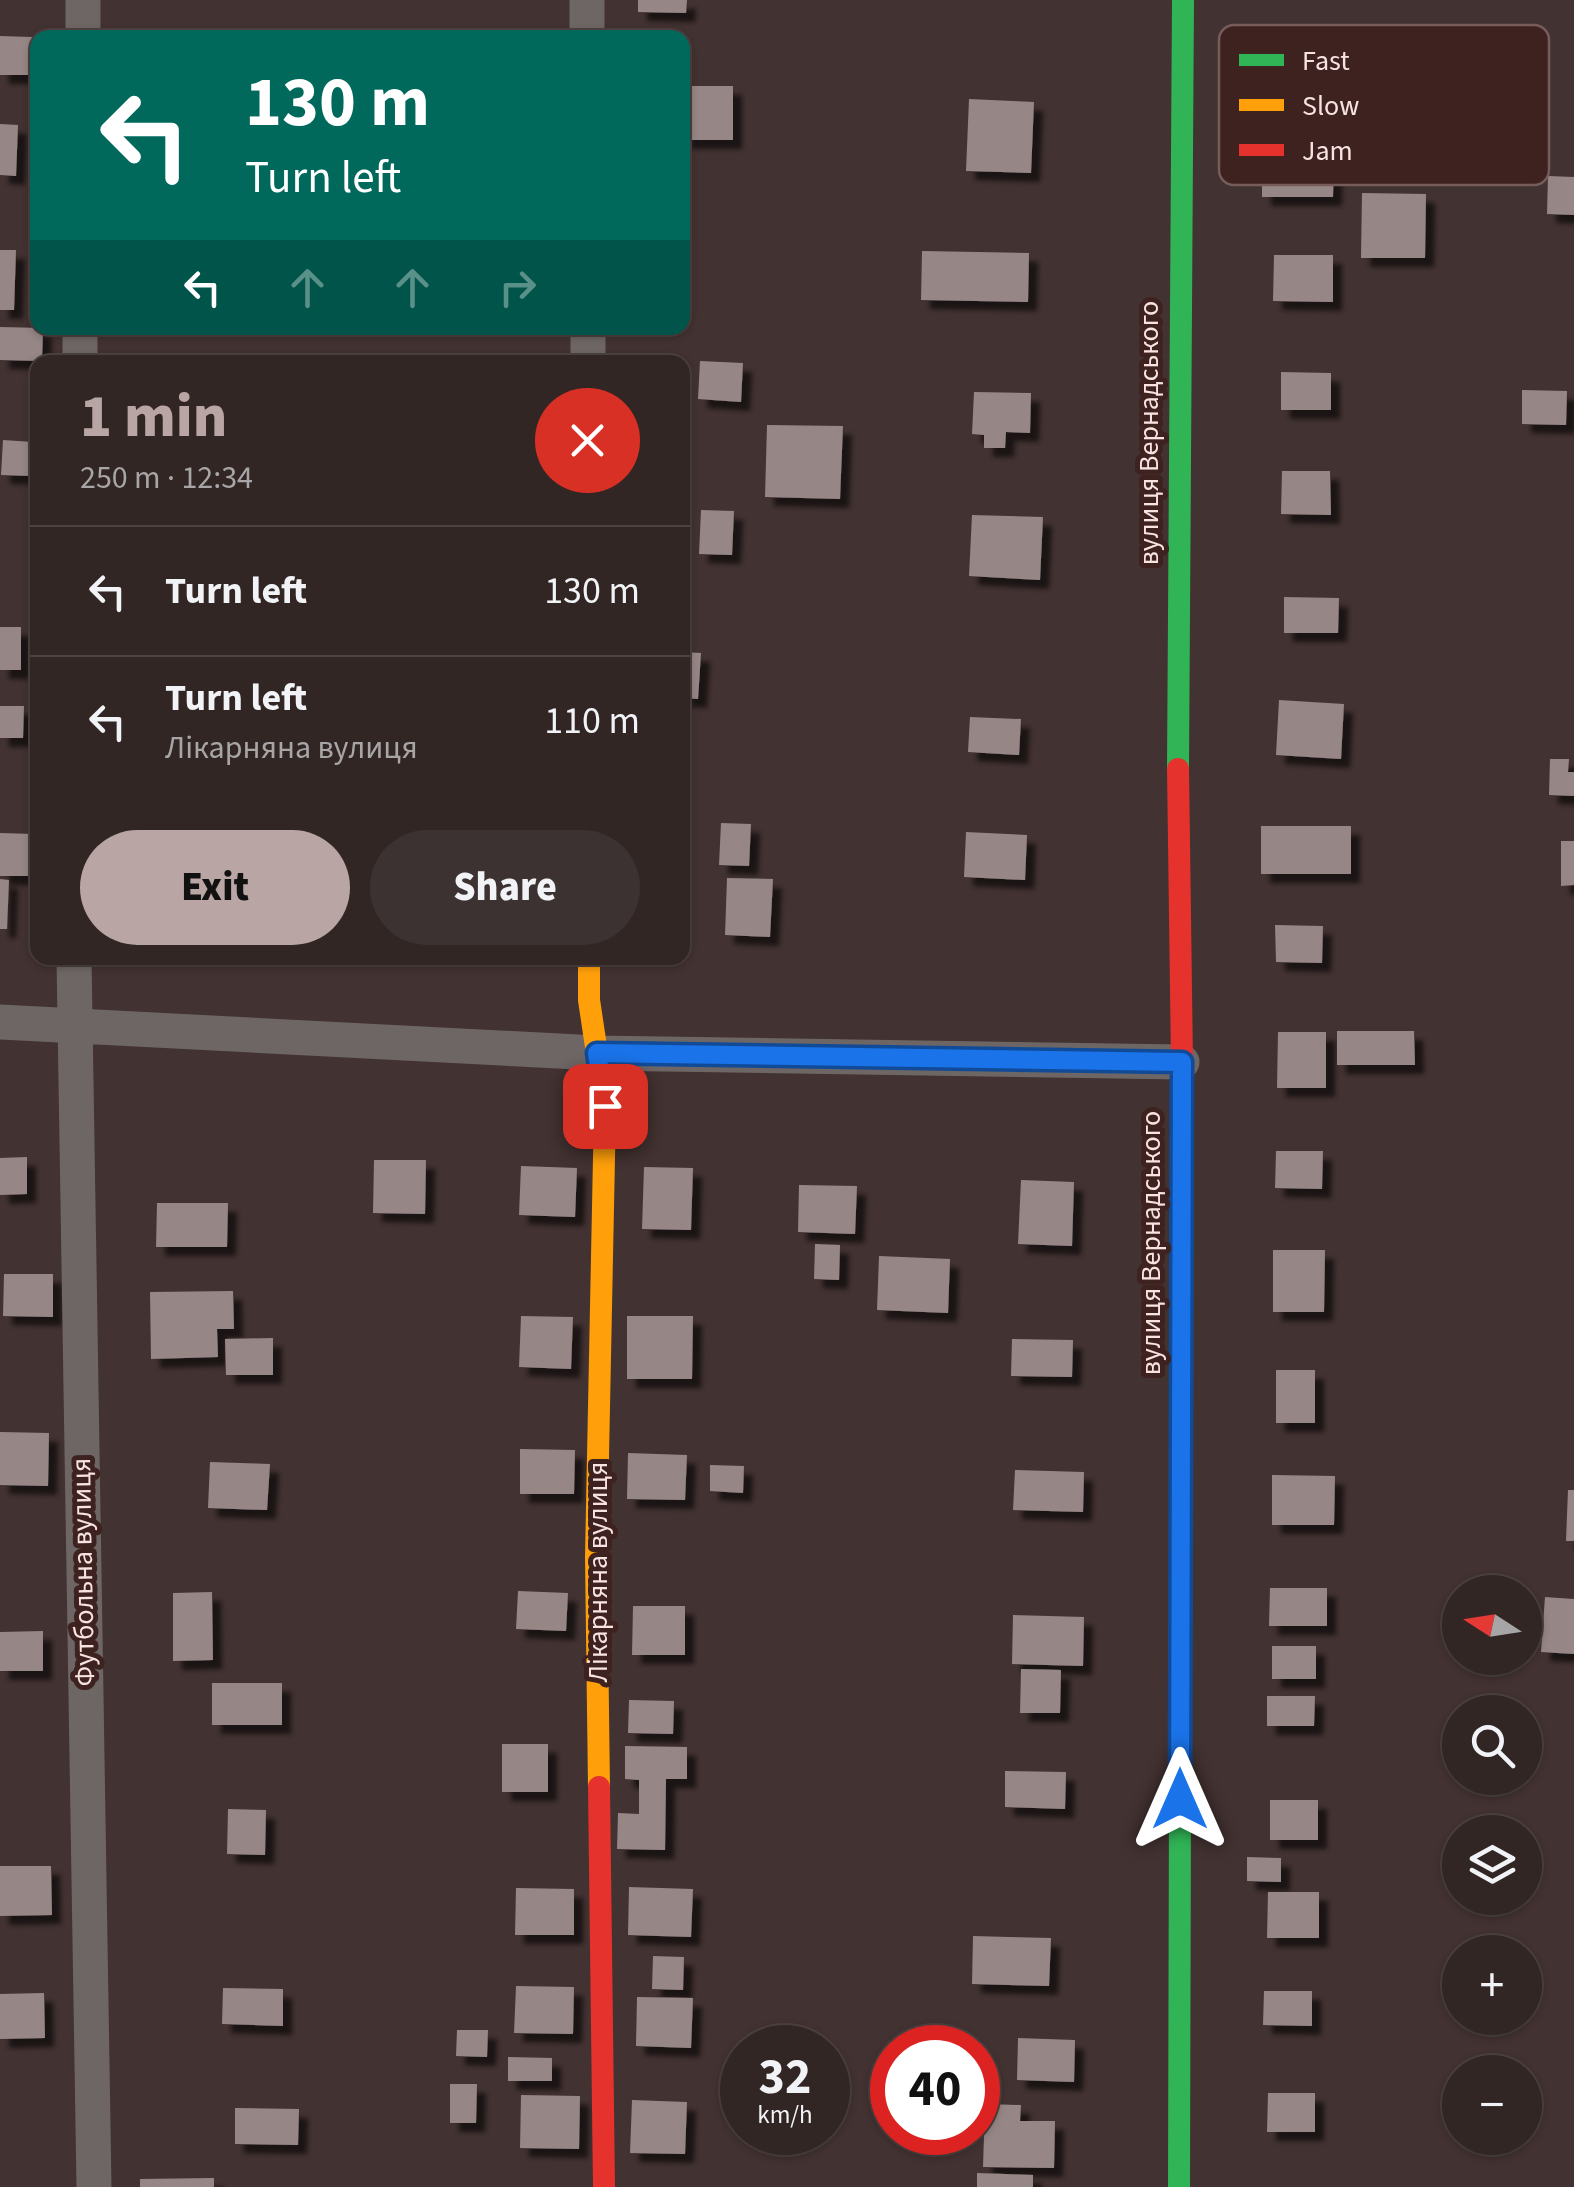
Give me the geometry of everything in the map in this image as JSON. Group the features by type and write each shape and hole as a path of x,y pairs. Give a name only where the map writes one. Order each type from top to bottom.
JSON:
{"street":[{"path":"82,30 83,0"},
{"path":"587,0 587,30"},
{"name":"вулиця Вернадського","path":"1179,2187 1182,1062 1177,684 1183,0"},
{"name":"Футбольна вулиця","path":"74,965 94,2187"},
{"name":"Лікарняна вулиця","path":"588,965 589,1000 605,1106 596,1557 604,2187"},
{"path":"0,1022 597,1053 1182,1062"}],"building":[{"path":"638,0 687,0 686,13 638,12"},
{"path":"0,36 30,37 30,75 0,75"},
{"path":"690,86 733,86 733,140 690,140"},
{"path":"969,99 1034,102 1031,173 966,171"},
{"path":"0,124 18,125 16,176 0,175"},
{"path":"1549,176 1574,177 1574,215 1547,214"},
{"path":"1262,185 1333,185 1333,197 1262,197"},
{"path":"1362,193 1426,194 1425,258 1361,258"},
{"path":"0,250 16,250 14,310 0,310"},
{"path":"922,251 1029,253 1028,302 921,300"},
{"path":"1274,255 1333,255 1333,302 1273,301"},
{"path":"0,327 30,328 30,335 43,335 42,355 30,355 30,361 0,360"},
{"path":"700,361 743,363 741,402 698,399"},
{"path":"1281,372 1331,373 1331,410 1281,410"},
{"path":"1522,390 1567,391 1566,425 1522,424"},
{"path":"974,392 1031,393 1030,433 1006,432 1005,448 984,448 984,435 972,434"},
{"path":"767,425 843,426 840,499 765,497"},
{"path":"3,440 30,442 30,476 1,475"},
{"path":"1282,471 1330,471 1331,515 1281,514"},
{"path":"701,510 734,511 732,555 699,554"},
{"path":"972,515 1043,517 1040,580 969,576"},
{"path":"1284,597 1339,598 1338,633 1284,633"},
{"path":"0,627 21,627 21,670 0,670"},
{"path":"690,652 701,653 698,699 690,698"},
{"path":"1279,700 1344,704 1341,759 1276,755"},
{"path":"0,706 24,706 23,738 0,738"},
{"path":"970,717 1021,719 1019,755 968,752"},
{"path":"1550,759 1569,759 1568,772 1574,772 1574,796 1549,795"},
{"path":"721,823 751,824 749,866 719,865"},
{"path":"1261,826 1351,826 1351,874 1261,874"},
{"path":"966,832 1027,835 1025,880 964,877"},
{"path":"0,833 30,834 30,876 0,876"},
{"path":"1561,841 1574,841 1574,885 1561,886"},
{"path":"727,878 773,879 770,937 725,935"},
{"path":"0,879 9,880 7,929 0,929"},
{"path":"1275,925 1323,926 1322,963 1276,962"},
{"path":"1337,1031 1414,1031 1415,1065 1337,1065"},
{"path":"1278,1032 1326,1032 1326,1088 1277,1088"},
{"path":"1276,1151 1323,1151 1322,1189 1275,1188"},
{"path":"27,1157 27,1194 0,1195 0,1158"},
{"path":"374,1160 426,1160 425,1214 373,1213"},
{"path":"521,1166 577,1168 575,1217 519,1215"},
{"path":"644,1167 693,1168 691,1230 642,1229"},
{"path":"1021,1180 1074,1182 1072,1246 1018,1244"},
{"path":"799,1185 857,1186 855,1234 798,1232"},
{"path":"157,1203 228,1203 227,1247 156,1247"},
{"path":"815,1244 840,1245 839,1280 814,1279"},
{"path":"1273,1250 1325,1250 1324,1312 1273,1312"},
{"path":"879,1256 950,1259 948,1313 877,1310"},
{"path":"4,1274 53,1274 53,1317 3,1316"},
{"path":"233,1291 234,1329 217,1329 218,1357 151,1359 150,1292"},
{"path":"521,1316 573,1317 571,1369 519,1367"},
{"path":"627,1316 693,1316 692,1379 627,1379"},
{"path":"273,1338 273,1375 226,1375 225,1339"},
{"path":"1012,1339 1073,1340 1072,1377 1011,1376"},
{"path":"1276,1370 1315,1370 1315,1423 1276,1423"},
{"path":"0,1432 49,1433 48,1486 0,1485"},
{"path":"520,1449 575,1450 574,1494 520,1494"},
{"path":"628,1453 687,1455 685,1500 627,1499"},
{"path":"210,1462 270,1464 267,1510 208,1508"},
{"path":"710,1465 744,1466 743,1493 710,1491"},
{"path":"1015,1470 1084,1472 1083,1512 1013,1510"},
{"path":"1272,1475 1335,1476 1334,1525 1272,1525"},
{"path":"1568,1490 1574,1490 1574,1541 1566,1541"},
{"path":"1270,1588 1327,1588 1327,1626 1269,1626"},
{"path":"518,1591 568,1593 566,1631 516,1629"},
{"path":"212,1592 213,1660 173,1661 173,1593"},
{"path":"1545,1597 1574,1599 1574,1654 1542,1652"},
{"path":"633,1606 685,1606 685,1655 632,1655"},
{"path":"1013,1615 1084,1617 1083,1666 1012,1664"},
{"path":"43,1631 43,1671 0,1671 0,1632"},
{"path":"1272,1646 1316,1646 1316,1679 1272,1679"},
{"path":"1021,1669 1061,1670 1060,1713 1020,1713"},
{"path":"212,1683 282,1683 282,1725 212,1725"},
{"path":"1267,1696 1315,1696 1314,1726 1267,1726"},
{"path":"629,1700 674,1701 673,1734 628,1733"},
{"path":"502,1744 548,1744 548,1792 502,1792"},
{"path":"625,1746 687,1747 687,1779 666,1779 665,1850 617,1849 618,1813 639,1814 639,1780 625,1779"},
{"path":"1005,1771 1066,1772 1065,1809 1005,1807"},
{"path":"1270,1800 1318,1800 1318,1840 1270,1840"},
{"path":"228,1809 266,1810 265,1855 227,1854"},
{"path":"1247,1857 1281,1858 1281,1882 1247,1881"},
{"path":"0,1866 51,1866 52,1915 0,1916"},
{"path":"629,1887 693,1889 691,1937 628,1935"},
{"path":"516,1888 574,1889 574,1935 515,1935"},
{"path":"1268,1892 1319,1892 1319,1938 1267,1938"},
{"path":"973,1936 1051,1938 1049,1986 972,1984"},
{"path":"653,1956 684,1957 683,1990 652,1989"},
{"path":"516,1986 574,1987 573,2034 514,2033"},
{"path":"223,1988 283,1989 283,2026 222,2024"},
{"path":"1264,1991 1312,1991 1312,2026 1263,2025"},
{"path":"44,1993 45,2038 0,2039 0,1994"},
{"path":"637,1997 693,1998 691,2048 636,2046"},
{"path":"457,2030 488,2030 487,2057 456,2056"},
{"path":"1018,2038 1075,2040 1074,2082 1017,2080"},
{"path":"508,2057 552,2058 552,2081 508,2081"},
{"path":"450,2084 477,2084 476,2123 450,2123"},
{"path":"1268,2093 1315,2093 1315,2132 1267,2132"},
{"path":"521,2095 580,2096 579,2149 520,2148"},
{"path":"632,2100 687,2102 685,2154 630,2153"},
{"path":"1000,2104 1021,2105 1020,2121 1055,2121 1054,2168 983,2167 983,2155 1000,2155"},
{"path":"235,2108 299,2109 298,2145 235,2144"},
{"path":"977,2173 1033,2175 1033,2187 977,2187"},
{"path":"214,2178 214,2187 140,2187 140,2179"}],"traffic: fast":[{"path":"1178,769 1183,0"},
{"path":"1179,2187 1181,1418"}],"traffic: slow":[{"path":"589,965 589,1000 605,1107 596,1557 599,1787"}],"traffic: jam":[{"path":"1178,769 1181,1418"},
{"path":"599,1787 604,2187"}],"route":[{"path":"605,1106 597,1053 1182,1062 1180,1799"}]}
